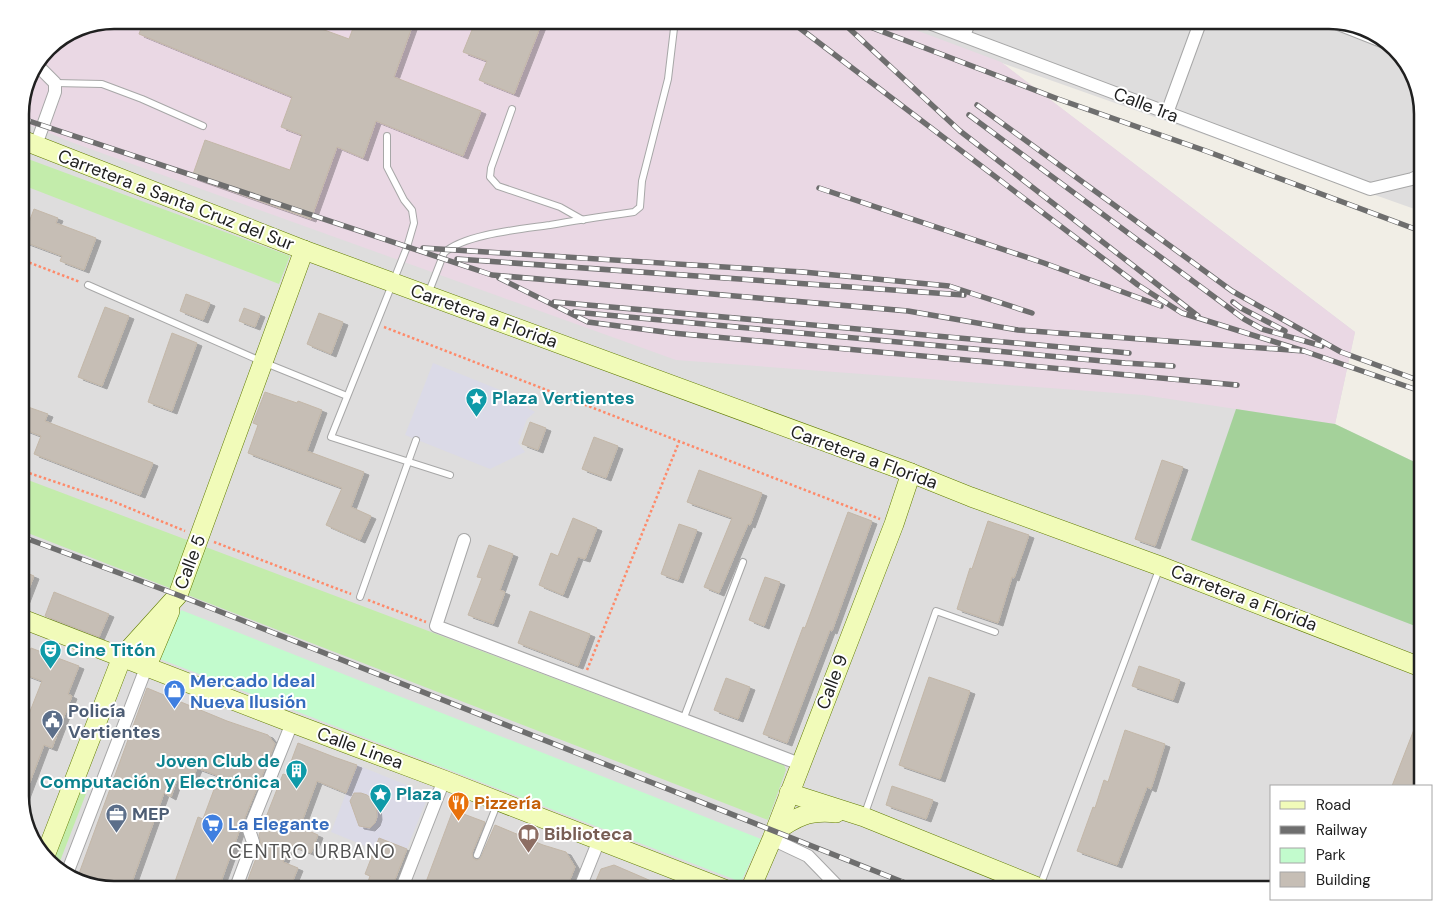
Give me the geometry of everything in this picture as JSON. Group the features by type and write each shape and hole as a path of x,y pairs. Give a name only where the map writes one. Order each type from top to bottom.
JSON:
{"main road":[{"name":"Carretera a Santa Cruz del Sur","path":"29,142 304,250"},
{"name":"Carretera a Florida","path":"304,250 1160,566 1414,665"},
{"name":"Calle 5","path":"48,849 122,657 178,595 304,250"},
{"name":"Calle 9","path":"754,881 894,524 911,474"},
{"path":"146,668 178,595"},
{"name":"Calle Linea","path":"29,621 704,881"},
{"path":"789,793 864,817 1022,881"},
{"path":"773,835 792,819 811,813 828,812 864,817"}],"street":[{"name":"Calle 1ra","path":"945,29 1370,189 1414,178"},
{"path":"964,36 967,29"},
{"path":"1167,113 1198,29"},
{"path":"29,140 55,92 55,83 42,70"},
{"path":"464,540 436,626 800,764"},
{"path":"69,868 146,668"},
{"path":"238,881 253,842 249,830 292,723"},
{"path":"405,881 444,780"},
{"path":"773,835 808,856 832,881"},
{"path":"583,881 599,840"}],"lane":[{"path":"428,295 444,253 460,243 501,232 634,212 640,207 642,181 668,79 674,29"},
{"path":"55,83 102,84 203,126"},
{"path":"512,109 490,177 498,186 560,207 583,220"},
{"path":"387,136 387,167 404,200 412,210 414,223 331,437 450,475"},
{"path":"88,285 263,362 347,396"},
{"path":"360,597 416,440"},
{"path":"683,720 743,562"},
{"path":"1045,881 1160,566"},
{"path":"864,817 936,611 995,632"},
{"path":"477,855 498,801"}],"path":[{"path":"29,262 88,285"},
{"path":"376,324 894,524"},
{"path":"583,682 679,442"},
{"path":"29,473 112,502 436,626"}],"shaded area":[{"path":"114,29 1340,29 1356,33 1376,43 1393,58 1410,87 1413,97 1414,114 1414,209 1002,63 1355,332 1335,424 1414,462 1414,785 1270,785 1270,881 103,881 67,867 50,852 35,829 29,802 29,108 32,92 46,62 71,40 87,33 97,30"},
{"path":"913,29 1001,62 1355,332 1335,424 1143,395 676,360 71,142 29,125 29,108 32,92 46,62 58,50 71,40 97,30"},
{"path":"433,363 530,402 528,408 535,412 527,419 518,443 525,452 490,469 405,435"},
{"name":"Plaza","path":"357,765 429,794 402,861 331,832"}],"green space":[{"path":"29,159 290,256 279,284 29,187"},
{"path":"1236,409 1335,424 1414,462 1414,626 1191,540"},
{"path":"29,480 784,765 786,770 768,820 29,533"},
{"path":"181,610 761,839 741,881 738,881 160,659"},
{"path":"81,782 89,786 60,861 53,855"}],"building":[{"path":"141,29 322,29 349,39 353,29 411,29 394,77 481,111 463,156 376,121 363,158 337,147 311,219 192,177 205,140 290,170 302,135 281,127 292,97 139,34"},
{"path":"472,29 539,29 514,94 479,80 487,61 463,52"},
{"path":"34,209 58,218 56,223 96,238 84,270 60,261 62,256 29,244 29,222"},
{"path":"186,294 210,303 203,320 180,311"},
{"path":"105,307 129,316 102,386 78,377"},
{"path":"244,308 260,314 255,327 239,321"},
{"path":"319,313 343,322 331,354 307,344"},
{"path":"172,333 197,343 172,411 148,402"},
{"path":"265,392 322,410 307,451 364,472 351,507 371,516 360,540 326,525 342,488 248,453 258,425 253,423"},
{"path":"29,407 48,414 45,421 153,463 140,495 34,454 41,436 29,431"},
{"path":"530,422 546,428 538,450 522,444"},
{"path":"594,437 618,446 606,478 582,469"},
{"path":"1162,460 1183,467 1155,546 1135,539"},
{"path":"699,470 762,493 750,525 748,524 719,593 704,587 732,518 687,502"},
{"path":"848,512 872,521 832,631 830,630 787,743 763,734"},
{"path":"573,518 597,528 585,559 578,557 563,595 539,585 551,553 558,556"},
{"path":"988,521 1029,535 1014,578 1012,577 998,623 957,609"},
{"path":"679,524 697,530 678,580 661,574"},
{"path":"489,545 513,554 500,590 505,592 493,624 468,615 482,578 477,577"},
{"path":"29,574 34,576 29,589"},
{"path":"765,577 780,582 764,626 749,620"},
{"path":"54,592 109,614 99,637 45,616"},
{"path":"530,611 590,634 578,666 518,643"},
{"path":"31,648 79,666 68,694 72,696 52,748 44,745 29,785 29,714 42,681 29,676 29,653"},
{"path":"1139,666 1180,680 1173,700 1132,686"},
{"path":"929,677 970,691 940,779 899,765"},
{"path":"726,678 750,687 738,719 714,710"},
{"path":"147,688 227,721 268,735 275,744 221,881 175,881 198,817 203,819 219,776 197,768 190,785 177,780 171,797 164,793 132,881 103,881 79,873"},
{"path":"1125,730 1165,744 1151,789 1147,787 1117,865 1077,851 1093,807 1095,808 1104,780 1108,782"},
{"path":"1414,730 1414,785 1392,785"},
{"path":"298,743 357,765 346,793 317,781 300,827 318,835 311,853 290,845 283,862 298,868 293,881 247,881 261,845 259,835 283,774 286,775"},
{"path":"892,786 933,800 926,819 886,805"},
{"path":"354,793 367,795 376,804 377,817 375,823 370,828 359,826 350,801"},
{"path":"453,810 485,822 472,853 473,858 476,860 480,859 495,825 543,845 566,852 575,867 570,881 426,881"},
{"path":"379,838 407,849 395,881 368,881 370,876 365,874"},
{"path":"614,865 651,881 596,881 601,869"}],"railway":[{"path":"801,29 1138,285 1182,313 1304,351 1414,389"},
{"path":"850,29 960,131 1198,316"},
{"path":"875,29 1058,99 1206,151 1414,229"},
{"path":"977,105 1232,291 1341,352 1414,379"},
{"path":"969,115 1244,319 1262,329 1322,346"},
{"path":"29,121 492,275 908,311 1018,330 1304,351"},
{"path":"819,188 1044,263 1161,306"},
{"path":"423,248 803,272 949,286 1032,313"},
{"path":"457,259 964,295"},
{"path":"499,278 588,322 672,333 1237,385"},
{"path":"554,302 1129,353"},
{"path":"1233,302 1285,331"},
{"path":"574,312 1173,366"},
{"path":"29,539 178,595 900,881"}],"place":[{"name":"Plaza Vertientes","path":"476,417"},
{"name":"Cine Titón","path":"50,669"},
{"name":"Mercado Ideal Nueva Ilusión","path":"174,710"},
{"name":"Policía Vertientes","path":"52,740"},
{"name":"Joven Club de Computación y Electrónica","path":"296,790"},
{"name":"Plaza","path":"380,813"},
{"name":"Pizzería","path":"458,822"},
{"name":"MEP","path":"116,833"},
{"name":"La Elegante","path":"212,843"},
{"name":"Biblioteca","path":"528,853"}],"district":[{"name":"CENTRO URBANO","path":"312,851"}]}
